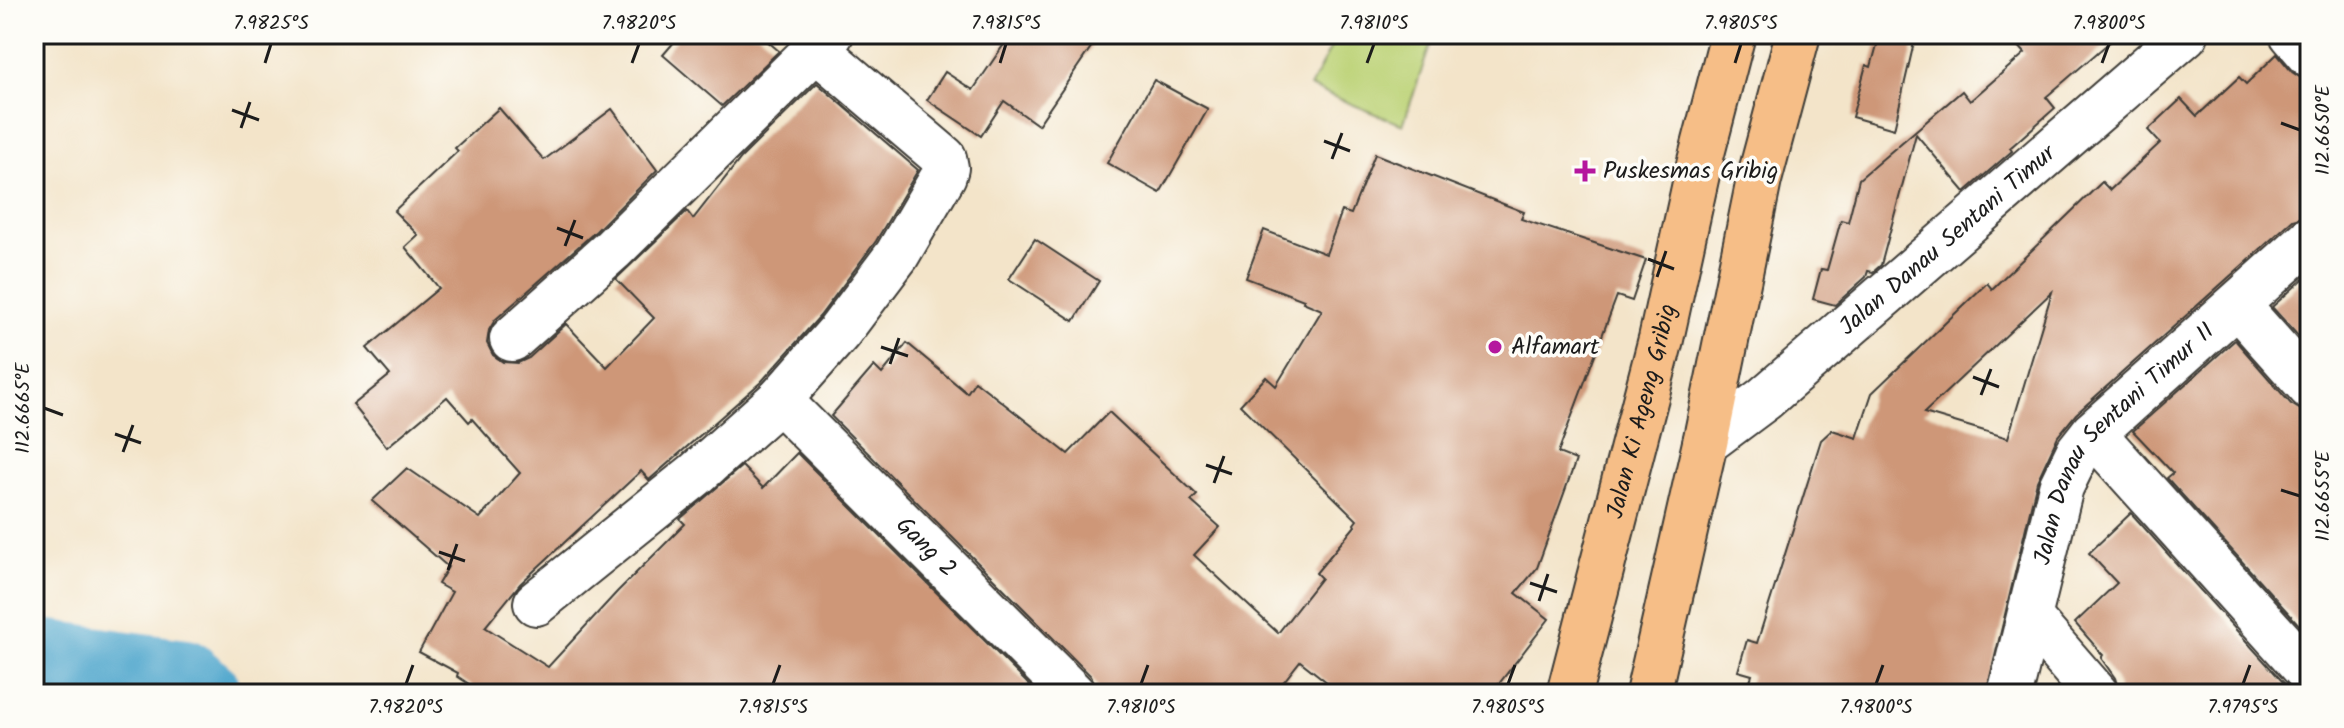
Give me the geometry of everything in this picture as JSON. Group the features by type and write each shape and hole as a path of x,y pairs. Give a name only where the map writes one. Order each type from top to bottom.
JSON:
{"main road":[{"name":"Jalan Ki Ageng Gribig","path":"1569,694 1661,339 1699,165 1733,34"},
{"path":"1648,694 1705,443 1759,180 1798,34"}],"street":[{"name":"Jalan Danau Sentani Timur","path":"1705,443 1764,399 2186,34"},
{"path":"2292,34 2310,55"},
{"path":"512,339 613,249 824,42 944,158 946,168 897,255 839,332 779,400 695,475 536,603"},
{"name":"Jalan Danau Sentani Timur II","path":"2010,694 2061,487 2078,452 2093,433 2310,239"},
{"path":"2237,305 2310,387"},
{"name":"Gang 2","path":"779,400 1073,694"},
{"path":"2093,433 2310,674"},
{"path":"2030,618 2096,694"}],"green space":[{"path":"1338,34 1434,34 1403,125 1310,87"}],"building":[{"path":"681,34 759,34 779,51 722,106 663,55"},
{"path":"1011,34 1100,34 1038,125 1004,101 981,136 927,100 945,72 973,90"},
{"path":"1880,34 1916,34 1894,129 1852,117 1866,65 1871,67"},
{"path":"2008,34 2119,34 2046,97 2055,108 1965,192 1916,134 1881,265 1873,272 1868,271 1866,277 1835,305 1813,299 1821,269 1827,270 1841,220 1848,222 1859,179 1962,91 1970,101 2025,53"},
{"path":"2277,54 2292,72 2310,79 2310,215 2293,220 2076,414 2058,436 2037,481 1986,694 1746,694 1752,675 1738,671 1747,640 1757,643 1821,440 1832,430 1857,438 1872,393 1987,283 1992,289 2102,182 2110,190 2160,143 2148,130 2181,99 2197,116 2239,77 2246,84","holes":["2052,292 2008,438 1924,413"]},
{"path":"1154,80 1208,109 1160,193 1107,163"},
{"path":"817,83 918,170 876,241 820,316 761,382 649,480 641,471 520,584 485,627 548,667 685,524 680,519 742,466 763,488 797,453 1038,694 484,694 457,676 458,673 419,652 452,592 438,584 448,567 372,501 407,468 480,518 520,473 472,419 469,422 447,397 387,447 353,405 390,375 367,348 439,288 405,247 418,235 394,211 499,108 544,160 612,109 657,170 596,231 495,320 487,343 493,355 503,362 518,363 529,358 566,324 607,367 654,318 616,279 687,211 693,219 741,158"},
{"path":"1375,154 1524,212 1521,219 1646,260 1632,301 1617,296 1558,453 1576,460 1537,568 1516,593 1549,619 1491,694 1342,694 1300,661 1274,694 1097,694 1091,676 831,416 874,366 882,374 907,343 967,393 975,381 1068,454 1109,412 1197,495 1191,501 1220,527 1194,555 1278,633 1321,578 1316,573 1357,520 1240,405 1266,377 1276,386 1322,310 1246,278 1264,230 1326,254 1342,211 1351,214"},
{"path":"1035,239 1099,281 1074,321 1009,279"},
{"path":"2310,273 2310,349 2272,307"},
{"path":"2235,340 2291,404 2310,411 2310,637 2167,478 2173,473 2133,431"},
{"path":"2131,513 2296,694 2120,694 2115,678 2101,658 2103,655 2075,623 2117,583 2089,553"}],"waterway":[{"path":"34,655 184,676 205,694"}],"place":[{"name":"Puskesmas Gribig","path":"1585,171"},
{"name":"Alfamart","path":"1495,347"}]}
